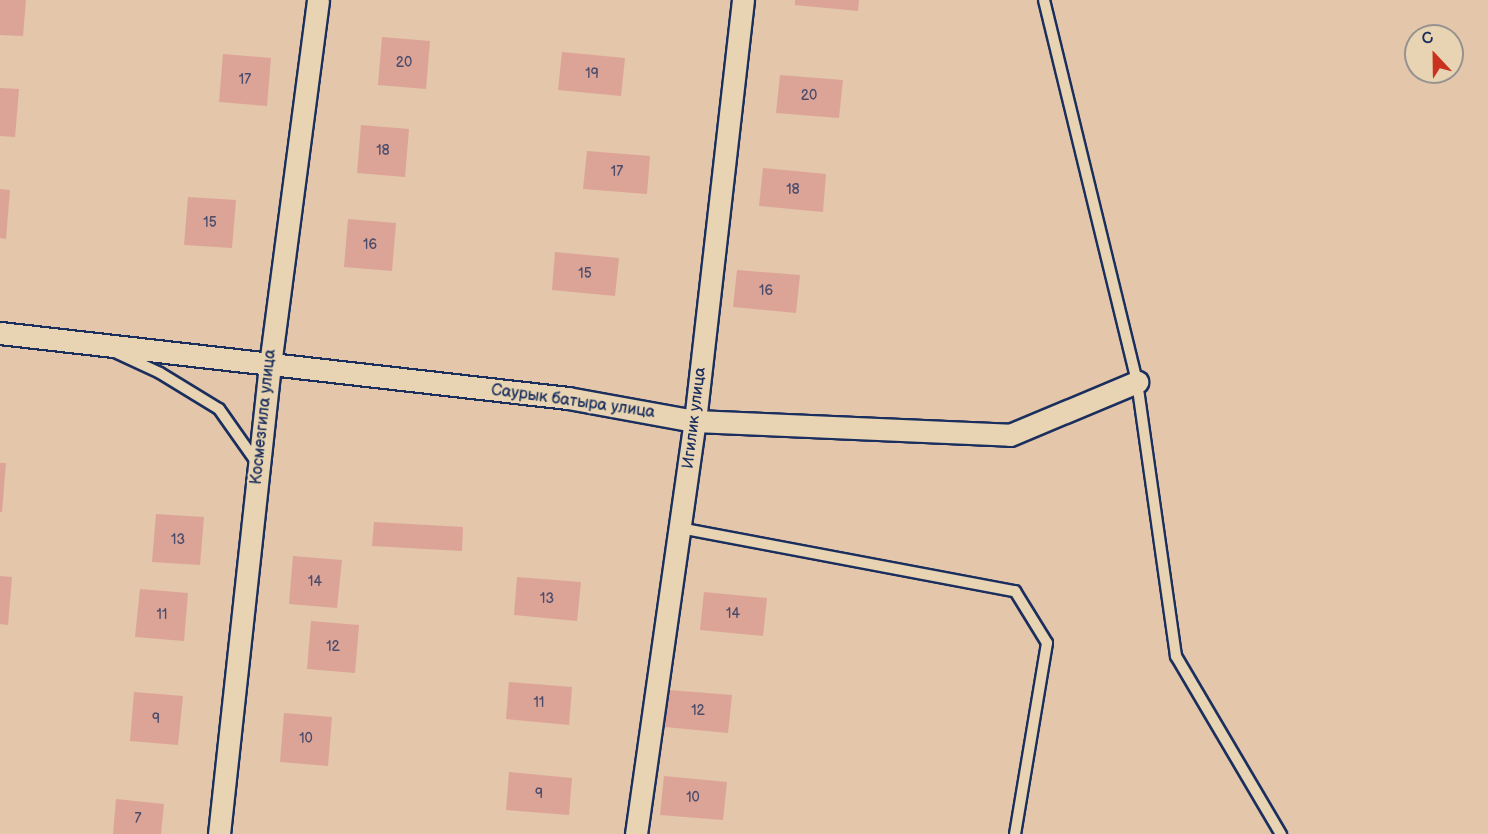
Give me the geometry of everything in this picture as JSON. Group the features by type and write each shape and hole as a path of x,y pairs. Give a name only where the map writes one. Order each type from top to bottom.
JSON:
{"street":[{"name":"Космезгила улица","path":"219,834 270,365 318,0"},
{"name":"Игилик улица","path":"636,834 695,421 743,0"},
{"name":"Саурык батыра улица","path":"0,333 568,398 695,421 1010,435 1137,382"}],"lane":[{"path":"1044,0 1137,382 1176,656 1281,834"},
{"path":"95,343 160,373 219,409 259,465"},
{"path":"680,528 1015,591 1047,643 1015,834"}],"building":[{"path":"0,0 26,0 23,36 0,35"},
{"path":"795,0 859,0 858,11 795,5"},
{"path":"382,37 430,41 426,89 378,85"},
{"path":"562,52 625,58 621,96 558,90"},
{"path":"223,54 271,58 267,106 219,102"},
{"path":"780,75 843,80 839,118 776,113"},
{"path":"0,88 19,89 15,137 0,136"},
{"path":"361,125 409,129 405,177 357,173"},
{"path":"587,151 650,156 647,194 583,189"},
{"path":"763,168 826,174 823,212 759,206"},
{"path":"0,189 10,190 6,239 0,238"},
{"path":"188,197 236,200 232,248 184,245"},
{"path":"348,219 396,223 392,271 344,267"},
{"path":"555,252 619,258 615,296 552,290"},
{"path":"737,270 800,275 796,313 733,307"},
{"path":"0,463 6,463 2,512 0,512"},
{"path":"156,514 204,517 200,565 152,562"},
{"path":"374,522 463,527 462,551 372,546"},
{"path":"293,556 342,560 337,608 289,604"},
{"path":"0,576 12,577 8,625 0,624"},
{"path":"517,577 581,582 577,621 514,615"},
{"path":"140,589 188,593 184,641 135,637"},
{"path":"704,592 767,598 763,636 700,630"},
{"path":"311,621 359,625 355,673 307,669"},
{"path":"509,682 572,687 569,725 506,719"},
{"path":"669,690 732,695 728,733 665,727"},
{"path":"134,692 183,696 178,745 130,741"},
{"path":"284,713 332,717 328,766 280,762"},
{"path":"509,772 572,778 569,815 506,810"},
{"path":"664,776 727,782 723,820 660,815"},
{"path":"116,799 164,804 161,834 113,834"}]}
